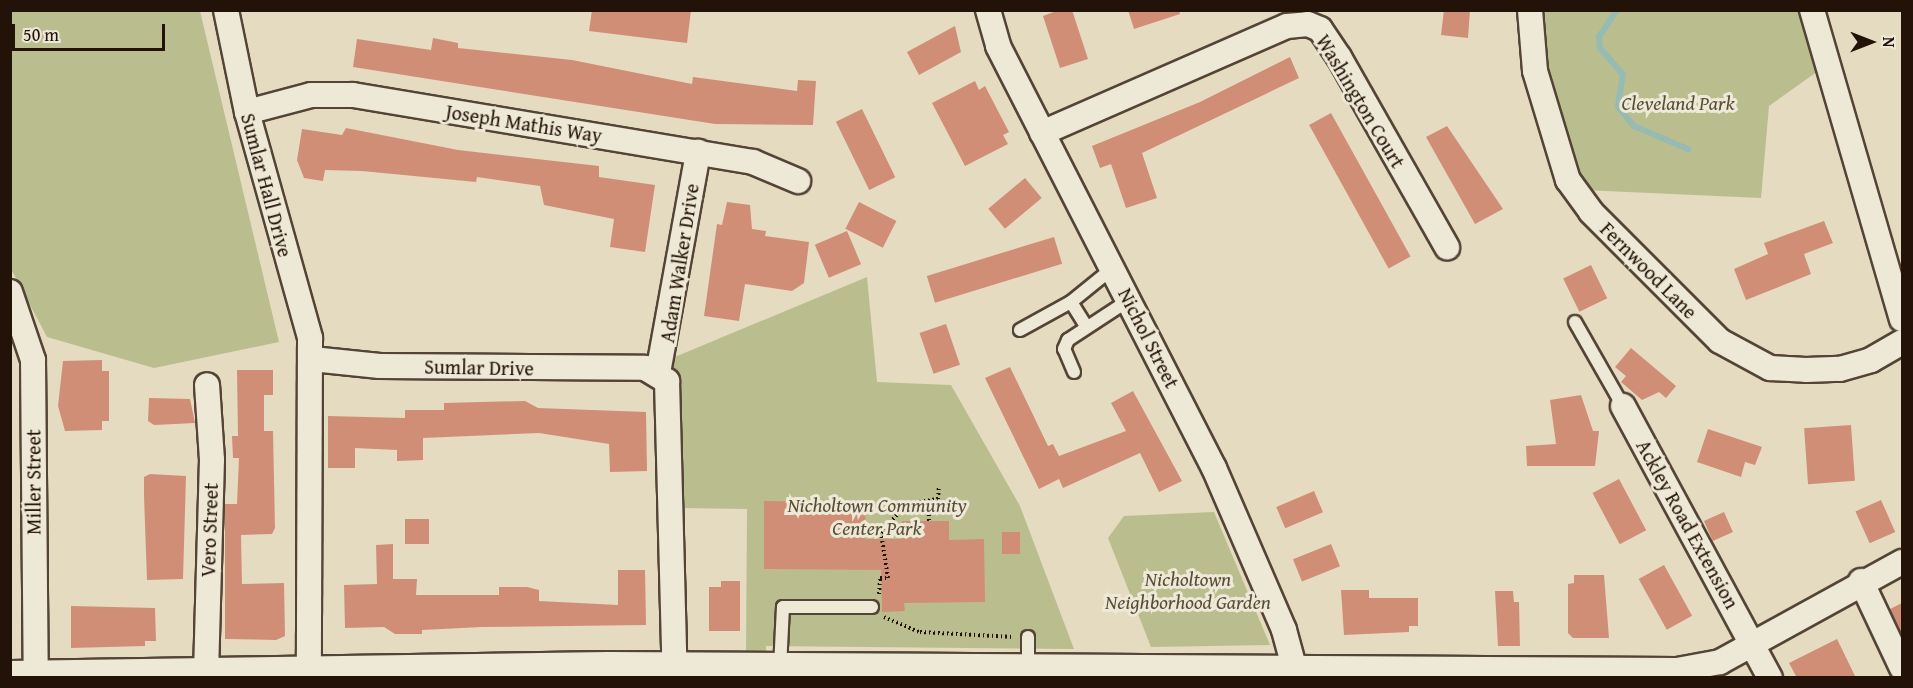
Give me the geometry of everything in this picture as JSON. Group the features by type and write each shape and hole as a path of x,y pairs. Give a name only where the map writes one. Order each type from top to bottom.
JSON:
{"street":[{"name":"Sumlar Hall Drive","path":"226,10 247,112 312,359"},
{"name":"Nichol Street","path":"988,10 998,46 1214,468 1296,675"},
{"name":"Fernwood Lane","path":"1530,10 1535,71 1568,180 1591,212 1720,341 1770,368 1806,370 1840,369 1871,360 1902,342"},
{"path":"1812,10 1902,319"},
{"name":"Washington Court","path":"1042,133 1287,26 1308,24 1320,29 1339,57 1446,247"},
{"name":"Joseph Mathis Way","path":"247,112 333,93 753,162 798,182"},
{"name":"Adam Walker Drive","path":"658,373 698,152"},
{"name":"Miller Street","path":"10,292 33,360 36,675"},
{"path":"309,671 312,359"},
{"name":"Sumlar Drive","path":"312,359 658,373"},
{"path":"658,373 670,394 674,672"},
{"name":"Vero Street","path":"206,674 212,460 207,385"},
{"name":"Ackley Road Extension","path":"1623,406 1770,678"},
{"path":"10,674 168,676 309,671 416,674 674,672 780,668 1296,675 1677,670 1710,665 1861,581 1902,562"},
{"path":"1861,581 1902,668"}],"lane":[{"path":"1020,330 1071,302 1113,268"},
{"path":"1074,372 1065,345 1086,326 1129,300"},
{"path":"1071,302 1086,326"},
{"path":"1575,322 1623,406"},
{"path":"780,668 783,607 872,607"},
{"path":"1028,637 1028,670"}],"path":[{"path":"939,486 941,496 928,501 906,504 881,533 888,578 880,578 880,615 920,633 1028,637"},
{"path":"928,501 928,521"}],"green space":[{"path":"10,11 200,11 279,342 154,368 47,337 11,269"},
{"name":"Cleveland Park","path":"1535,11 1800,11 1818,71 1769,106 1761,198 1583,190 1553,118"},
{"name":"Nicholtown Community Center Park","path":"867,277 877,382 951,385 1020,506 1074,649 766,646 766,651 746,651 747,509 681,508 680,381 670,359"},
{"name":"Nicholtown Neighborhood Garden","path":"1214,512 1270,645 1151,647 1108,538 1124,516"}],"building":[{"path":"592,10 691,10 687,43 589,31"},
{"path":"1059,10 1072,10 1088,59 1060,68 1043,16"},
{"path":"1128,10 1179,10 1180,14 1134,29"},
{"path":"1444,10 1470,10 1468,38 1441,35"},
{"path":"955,26 961,52 919,75 907,52"},
{"path":"433,38 458,43 458,48 572,60 692,84 693,77 797,91 798,80 816,81 813,125 715,124 353,67 357,39 431,50"},
{"path":"1290,57 1299,78 1142,153 1157,198 1126,208 1111,164 1100,168 1092,146 1200,102"},
{"path":"975,81 979,90 985,86 1009,132 1003,135 1008,144 965,166 932,103"},
{"path":"862,109 895,177 869,190 836,122"},
{"path":"1331,113 1411,256 1389,269 1309,125"},
{"path":"1447,126 1503,209 1475,224 1426,137"},
{"path":"346,128 458,150 599,166 599,177 655,185 645,252 610,247 614,219 544,205 540,186 477,177 476,182 362,171 325,170 323,181 304,178 297,160 302,129 342,135"},
{"path":"1025,178 1042,198 1005,229 988,209"},
{"path":"727,202 750,205 752,229 766,231 765,236 809,242 804,283 792,291 745,284 739,321 704,316 717,224 722,225"},
{"path":"859,202 896,221 883,248 845,229"},
{"path":"1824,221 1833,243 1804,254 1811,274 1746,300 1734,269 1768,254 1764,243"},
{"path":"847,231 861,264 829,278 815,245"},
{"path":"1054,237 1062,264 935,303 927,276"},
{"path":"1591,265 1607,298 1579,312 1563,279"},
{"path":"946,324 960,365 934,374 920,333"},
{"path":"1631,348 1676,386 1666,398 1659,392 1642,400 1621,382 1626,376 1615,367"},
{"path":"102,360 102,371 109,371 109,421 102,421 102,430 65,431 58,406 63,361"},
{"path":"1010,367 1048,446 1053,444 1059,456 1126,431 1111,403 1133,391 1182,481 1159,492 1140,453 1063,488 1059,479 1039,489 985,378"},
{"path":"237,370 273,370 273,395 264,395 264,431 273,431 275,528 272,534 241,535 242,584 284,583 285,636 276,640 225,639 225,504 237,504 239,458 233,458 232,436 238,436"},
{"path":"1581,395 1593,431 1599,431 1595,466 1527,466 1526,446 1556,444 1550,400"},
{"path":"149,398 190,399 195,423 154,425 148,421"},
{"path":"525,401 538,408 646,412 647,471 610,472 609,444 539,433 423,438 423,460 397,461 397,450 355,448 355,468 328,468 328,416 405,418 405,410 444,410 444,403"},
{"path":"1851,425 1855,481 1808,484 1804,428"},
{"path":"1708,429 1762,447 1755,465 1745,462 1741,477 1697,462"},
{"path":"150,474 186,476 183,579 147,580 144,477"},
{"path":"1619,479 1646,530 1620,544 1593,493"},
{"path":"1314,491 1323,512 1285,528 1276,507"},
{"path":"1881,500 1895,532 1870,543 1855,511"},
{"path":"764,501 866,502 865,539 902,539 902,521 949,521 949,540 984,539 985,602 904,603 905,611 882,612 881,570 764,569"},
{"path":"1724,512 1733,532 1713,541 1704,521"},
{"path":"405,519 429,519 429,544 405,544"},
{"path":"1002,532 1020,532 1020,554 1002,554"},
{"path":"393,544 393,579 417,579 416,595 499,595 499,587 527,587 539,590 539,601 618,605 618,570 645,570 646,625 482,627 422,630 422,634 395,634 384,627 345,628 344,585 377,584 376,545"},
{"path":"1331,544 1340,566 1302,582 1293,559"},
{"path":"1664,565 1692,616 1667,630 1639,579"},
{"path":"1574,575 1604,575 1609,638 1573,638 1568,633 1568,584 1574,583"},
{"path":"721,581 740,581 740,631 709,631 709,587 721,587"},
{"path":"1341,590 1369,590 1369,598 1418,598 1418,626 1409,626 1409,632 1344,635"},
{"path":"1495,591 1513,591 1514,602 1519,602 1520,646 1498,646"},
{"path":"1902,603 1902,636 1890,609"},
{"path":"71,606 155,608 156,641 145,641 145,646 71,648"},
{"path":"1837,639 1856,678 1797,678 1789,663"}],"waterway":[{"path":"1617,10 1599,37 1600,48 1623,74 1618,107 1634,126 1688,149"}]}
